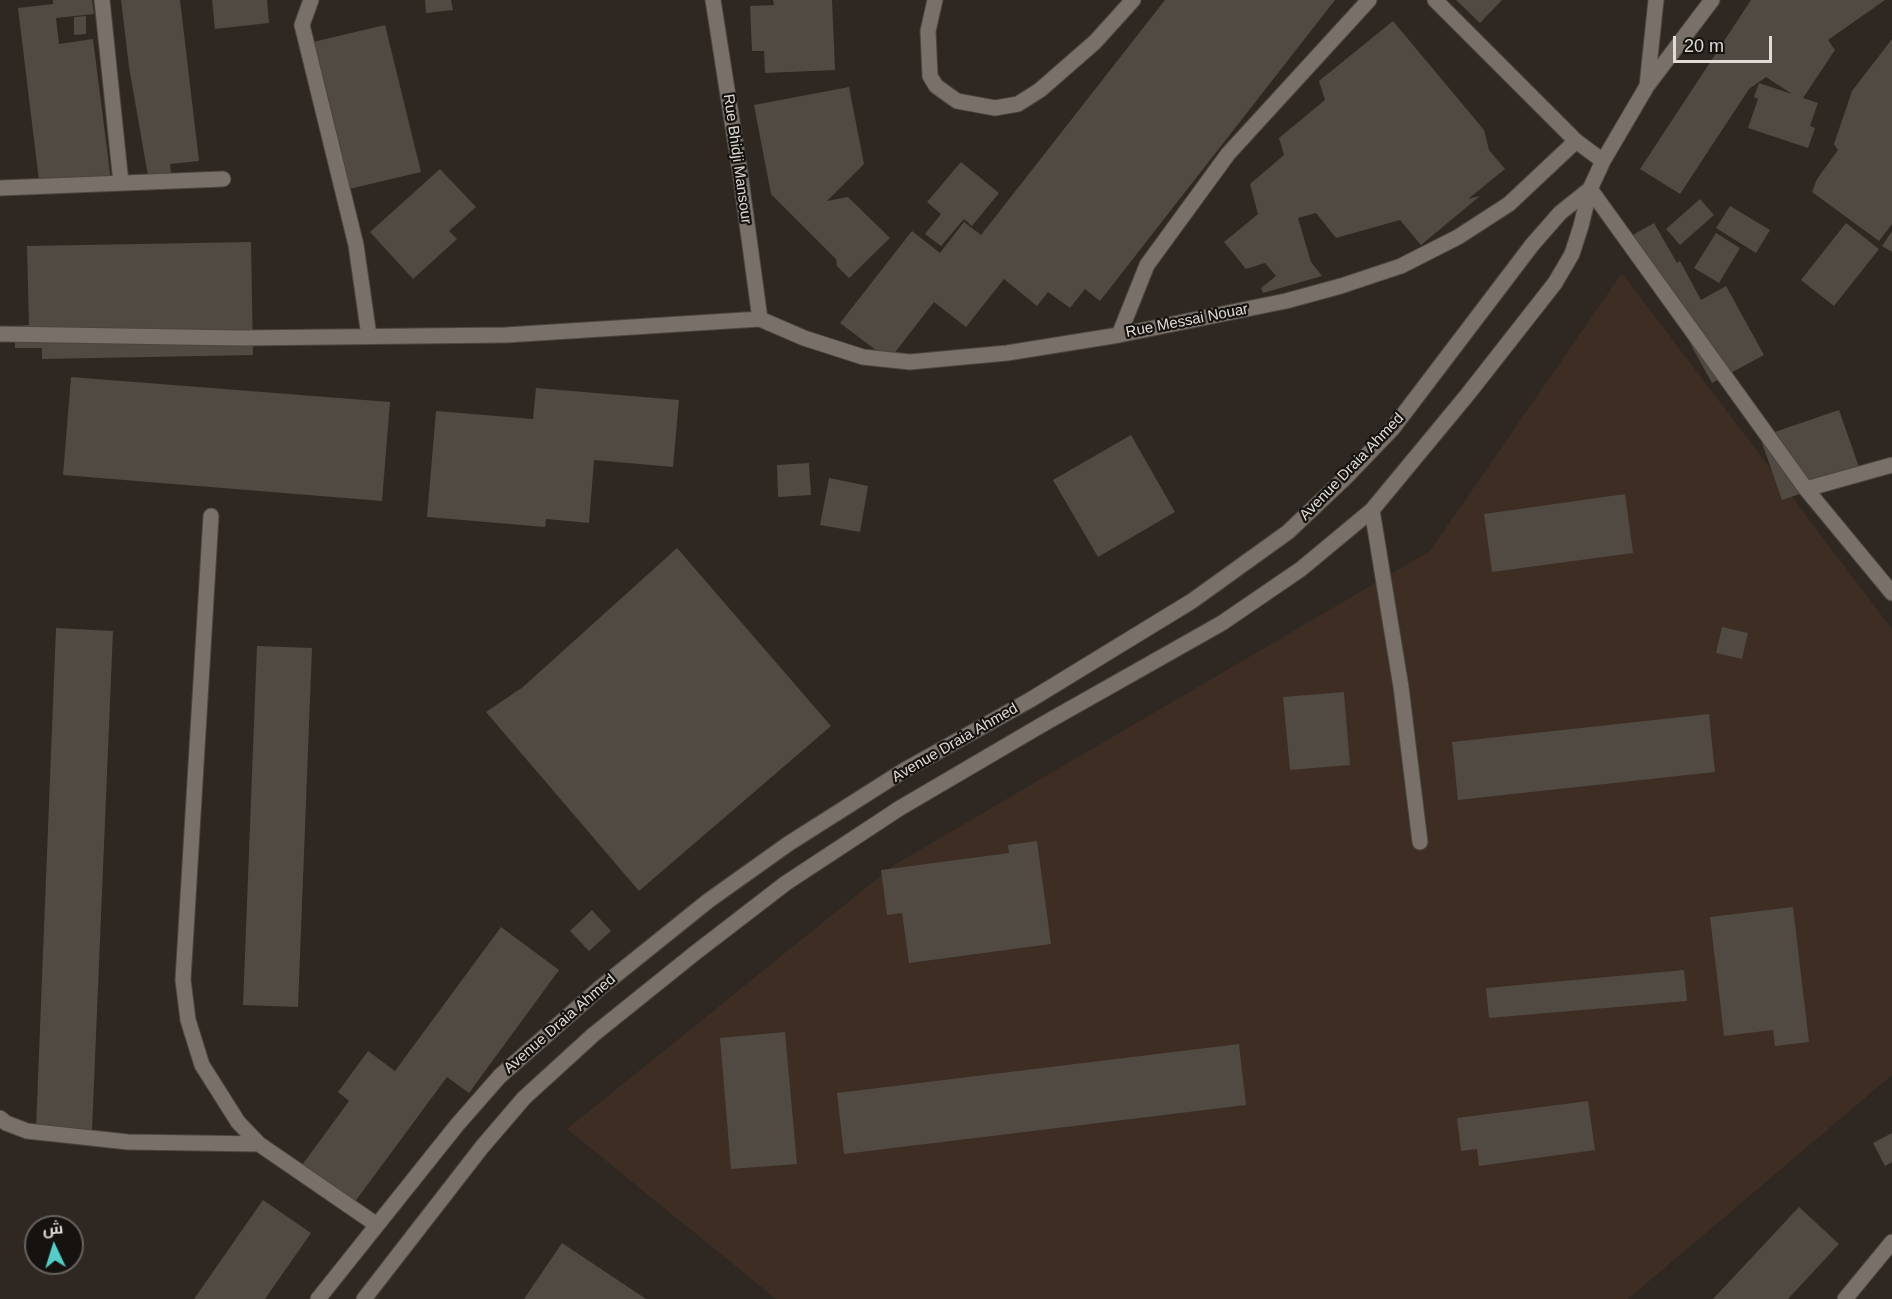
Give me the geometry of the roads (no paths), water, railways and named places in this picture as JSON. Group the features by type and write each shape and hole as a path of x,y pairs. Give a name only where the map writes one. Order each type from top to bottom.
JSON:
{"street":[{"path":"102,0 121,183"},
{"path":"311,0 302,26 356,245 369,336"},
{"name":"Rue Bhidji Mansour","path":"713,0 760,318"},
{"path":"935,0 928,31 930,76 936,86 957,101 995,108 1018,105 1040,90 1095,42 1132,0"},
{"path":"1119,335 1147,265 1228,154 1370,0"},
{"path":"1435,0 1576,141 1603,161"},
{"path":"1647,86 1656,0"},
{"name":"Avenue Draia Ahmed","path":"364,1299 500,1125 524,1098 593,1035 786,883 900,808 1222,623 1301,569 1372,510 1555,283 1572,254 1590,189 1603,161 1647,86 1712,0"},
{"name":"Rue Messai Nouar","path":"760,318 804,338 863,357 910,362 1007,353 1119,335 1286,301 1401,266 1458,237 1509,204 1576,141"},
{"path":"0,188 223,179"},
{"path":"1590,189 1806,489 1892,593"},
{"name":"Avenue Draia Ahmed","path":"318,1299 457,1125 500,1076 601,987 708,901 788,844 903,771 1030,700 1192,601 1288,532 1394,428 1532,245 1560,213 1590,189"},
{"path":"0,334 240,338 506,335 760,318"},
{"path":"1806,489 1892,465"},
{"path":"1372,510 1401,687 1420,842"},
{"path":"211,516 183,980 188,1020 202,1065 238,1122 259,1144 378,1225"},
{"path":"1030,700 1045,723"},
{"path":"0,1118 6,1123 27,1131 117,1140 259,1144"},
{"path":"1845,1299 1892,1242"}]}
